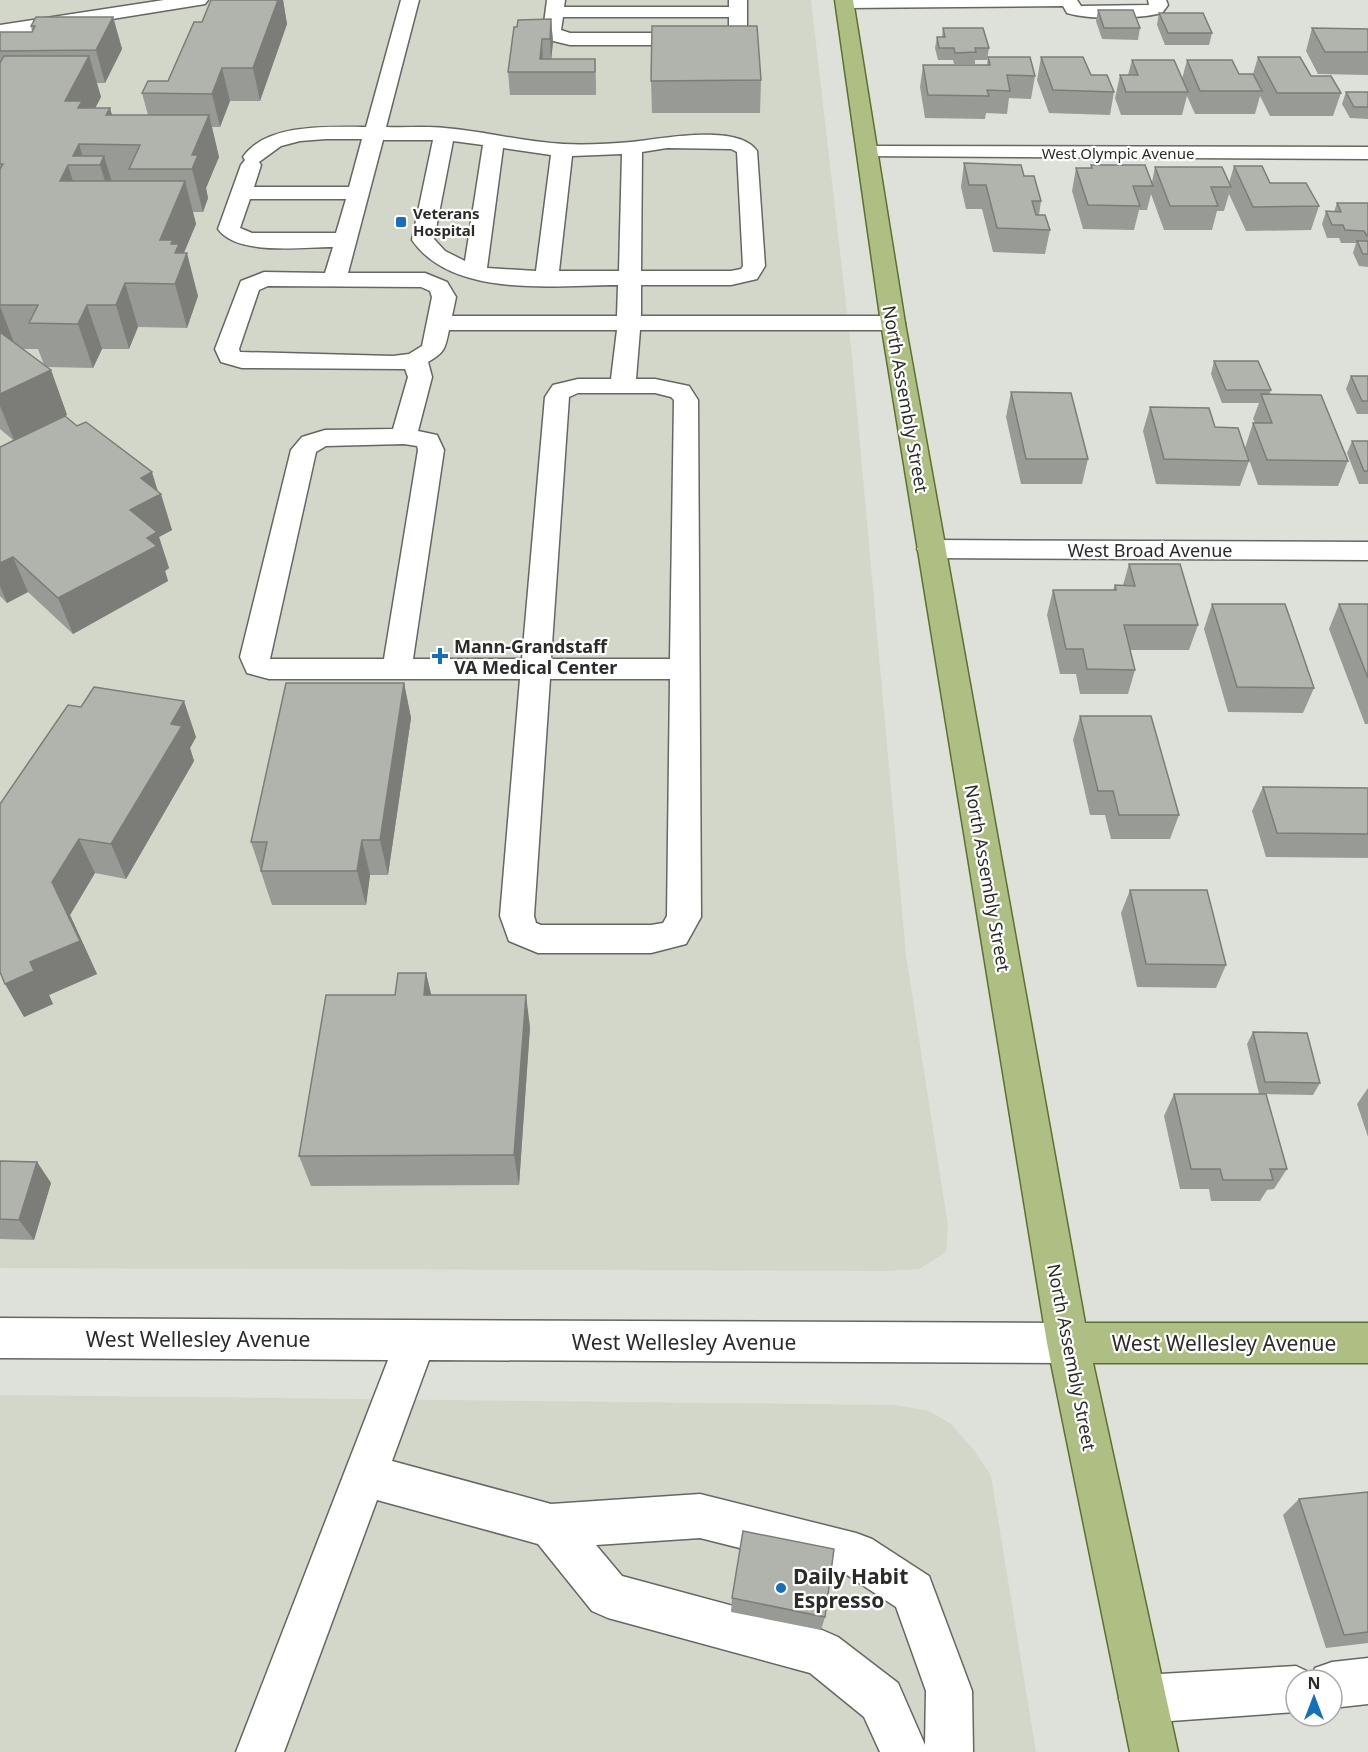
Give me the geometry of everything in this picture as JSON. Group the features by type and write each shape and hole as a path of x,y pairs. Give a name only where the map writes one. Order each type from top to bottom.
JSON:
{"main road":[{"name":"North Assembly Street","path":"845,1 893,323 1068,1343 1154,1752"},
{"name":"West Wellesley Avenue","path":"1068,1343 1368,1343"}],"street":[{"path":"0,31 199,0"},
{"path":"335,279 410,0"},
{"path":"845,1 1069,1 1073,9 1080,11 1156,9 1159,5 1157,0"},
{"path":"555,6 738,6 738,33 723,39 570,39 556,36 552,30 555,6"},
{"path":"345,240 252,240 237,236 229,229 252,161 274,142 299,135 444,134 562,150 632,148 667,142 731,143 743,146 747,152 754,266 749,274 731,278 630,279 508,277 462,268 439,257 423,240 444,134"},
{"path":"474,271 495,141"},
{"path":"623,386 630,279 632,148"},
{"path":"547,278 562,150"},
{"name":"West Olympic Avenue","path":"867,152 1368,153"},
{"path":"241,193 358,193"},
{"path":"264,279 425,280 439,287 444,297 439,323 433,349 415,360 393,363 242,361 230,357 227,350 249,286 264,279"},
{"path":"439,323 893,323"},
{"path":"404,436 420,377 415,360"},
{"path":"578,386 655,386 680,391 686,400 684,917 674,934 651,939 538,939 520,931 517,916 536,669 557,397 562,390 578,386"},
{"path":"397,669 431,450 428,440 404,436 325,438 311,442 304,450 255,657 257,666 269,669 397,669 536,669 685,669"},
{"name":"West Broad Avenue","path":"932,549 1368,551"},
{"name":"West Wellesley Avenue","path":"0,1338 1068,1343"},
{"path":"260,1752 416,1340"},
{"path":"365,1475 551,1526 700,1516 856,1555 913,1592 949,1691 949,1752"},
{"path":"551,1526 608,1595 822,1653 881,1701 904,1752"},
{"path":"1344,1684 1368,1681"},
{"path":"1143,1699 1257,1694 1284,1691"}],"shaded area":[{"name":"Mann-Grandstaff VA Medical Center","path":"0,0 811,0 852,356 906,955 948,1226 946,1252 919,1269 886,1271 0,1268"},
{"path":"0,1395 896,1405 929,1411 951,1424 974,1450 991,1476 1036,1752 0,1752"}],"building":[{"path":"211,0 278,0 253,68 222,68 212,94 142,93 148,81 168,81 194,22 202,22"},
{"path":"1098,10 1133,10 1140,28 1104,28"},
{"path":"1159,13 1203,13 1212,33 1168,33"},
{"path":"36,17 113,17 96,50 0,51 0,32 32,32 35,26 31,26"},
{"path":"551,19 550,39 542,39 540,59 595,59 595,72 508,72 514,27 517,27 518,20"},
{"path":"652,26 757,26 761,80 651,81"},
{"path":"943,28 983,28 989,48 975,48 976,52 955,53 954,48 939,48 937,37 945,37"},
{"path":"1312,28 1368,29 1368,52 1325,52"},
{"path":"4,56 89,56 65,101 82,101 78,108 110,108 106,115 209,115 192,155 198,155 192,169 129,169 140,145 79,144 73,156 104,156 100,165 68,165 60,181 185,181 160,240 173,240 171,244 179,244 175,253 187,253 175,284 125,283 116,305 87,305 78,324 29,323 38,305 0,305 0,169 3,164 0,164 0,63"},
{"path":"988,57 1030,57 1035,76 1007,75 1010,91 987,90 989,96 928,95 923,65 990,65"},
{"path":"1041,57 1083,57 1091,75 1107,75 1114,92 1053,90"},
{"path":"1258,57 1300,57 1311,76 1331,76 1341,93 1277,93"},
{"path":"1132,60 1174,60 1188,92 1126,92 1120,75 1138,75"},
{"path":"1187,60 1232,60 1239,74 1253,74 1262,91 1200,91"},
{"path":"1346,92 1368,92 1368,107 1354,107"},
{"path":"964,163 1021,165 1024,176 1034,176 1041,201 1032,201 1036,215 1045,215 1050,230 997,228 986,185 969,185"},
{"path":"1091,165 1145,165 1153,186 1133,186 1140,206 1088,205 1076,168 1092,168"},
{"path":"1234,166 1262,166 1270,183 1306,183 1319,206 1253,207"},
{"path":"1155,167 1222,167 1231,187 1211,187 1218,206 1170,206"},
{"path":"1337,203 1368,203 1368,236 1364,231 1345,230 1343,225 1332,225 1326,211 1341,212"},
{"path":"1357,241 1368,241 1368,254 1363,254"},
{"path":"0,332 51,370 0,394"},
{"path":"1214,361 1258,361 1271,390 1226,390"},
{"path":"1351,376 1368,376 1368,401 1362,401"},
{"path":"1011,392 1071,393 1088,459 1026,459"},
{"path":"1261,394 1321,395 1348,461 1267,460 1253,423 1272,423"},
{"path":"1150,407 1209,408 1215,427 1238,428 1249,461 1164,459"},
{"path":"65,416 77,426 86,422 152,472 141,478 161,494 130,510 157,532 147,538 157,546 58,598 13,557 0,563 0,447"},
{"path":"1352,441 1368,441 1368,471 1364,471"},
{"path":"1129,564 1180,564 1198,625 1124,625 1135,670 1087,669 1083,649 1066,649 1053,590 1116,590 1115,585 1135,586"},
{"path":"1212,604 1285,604 1314,688 1237,687"},
{"path":"1339,604 1368,604 1368,678"},
{"path":"286,683 404,683 380,840 362,840 357,871 261,871 267,842 251,842"},
{"path":"94,687 184,701 171,724 182,726 111,844 79,839 52,882 80,941 30,962 34,971 5,984 0,972 0,804 68,705 81,707"},
{"path":"1080,716 1151,716 1179,815 1119,815 1113,791 1098,791"},
{"path":"1263,787 1368,788 1368,834 1277,833"},
{"path":"1130,890 1207,890 1226,965 1146,964"},
{"path":"398,973 426,973 424,995 526,995 514,1155 299,1156 326,995 395,995"},
{"path":"1253,1032 1307,1033 1320,1083 1265,1082"},
{"path":"1174,1094 1266,1094 1287,1169 1270,1169 1273,1180 1223,1180 1220,1169 1191,1169"},
{"path":"0,1161 37,1162 19,1220 0,1219"},
{"path":"1368,1492 1368,1632 1344,1635 1299,1499"},
{"name":"Daily Habit Espresso","path":"743,1531 834,1549 825,1617 732,1598"}],"place":[{"name":"Veterans Hospital","path":"401,222"},
{"name":"Mann-Grandstaff VA Medical Center","path":"440,656"},
{"name":"Daily Habit Espresso","path":"781,1588"}]}
